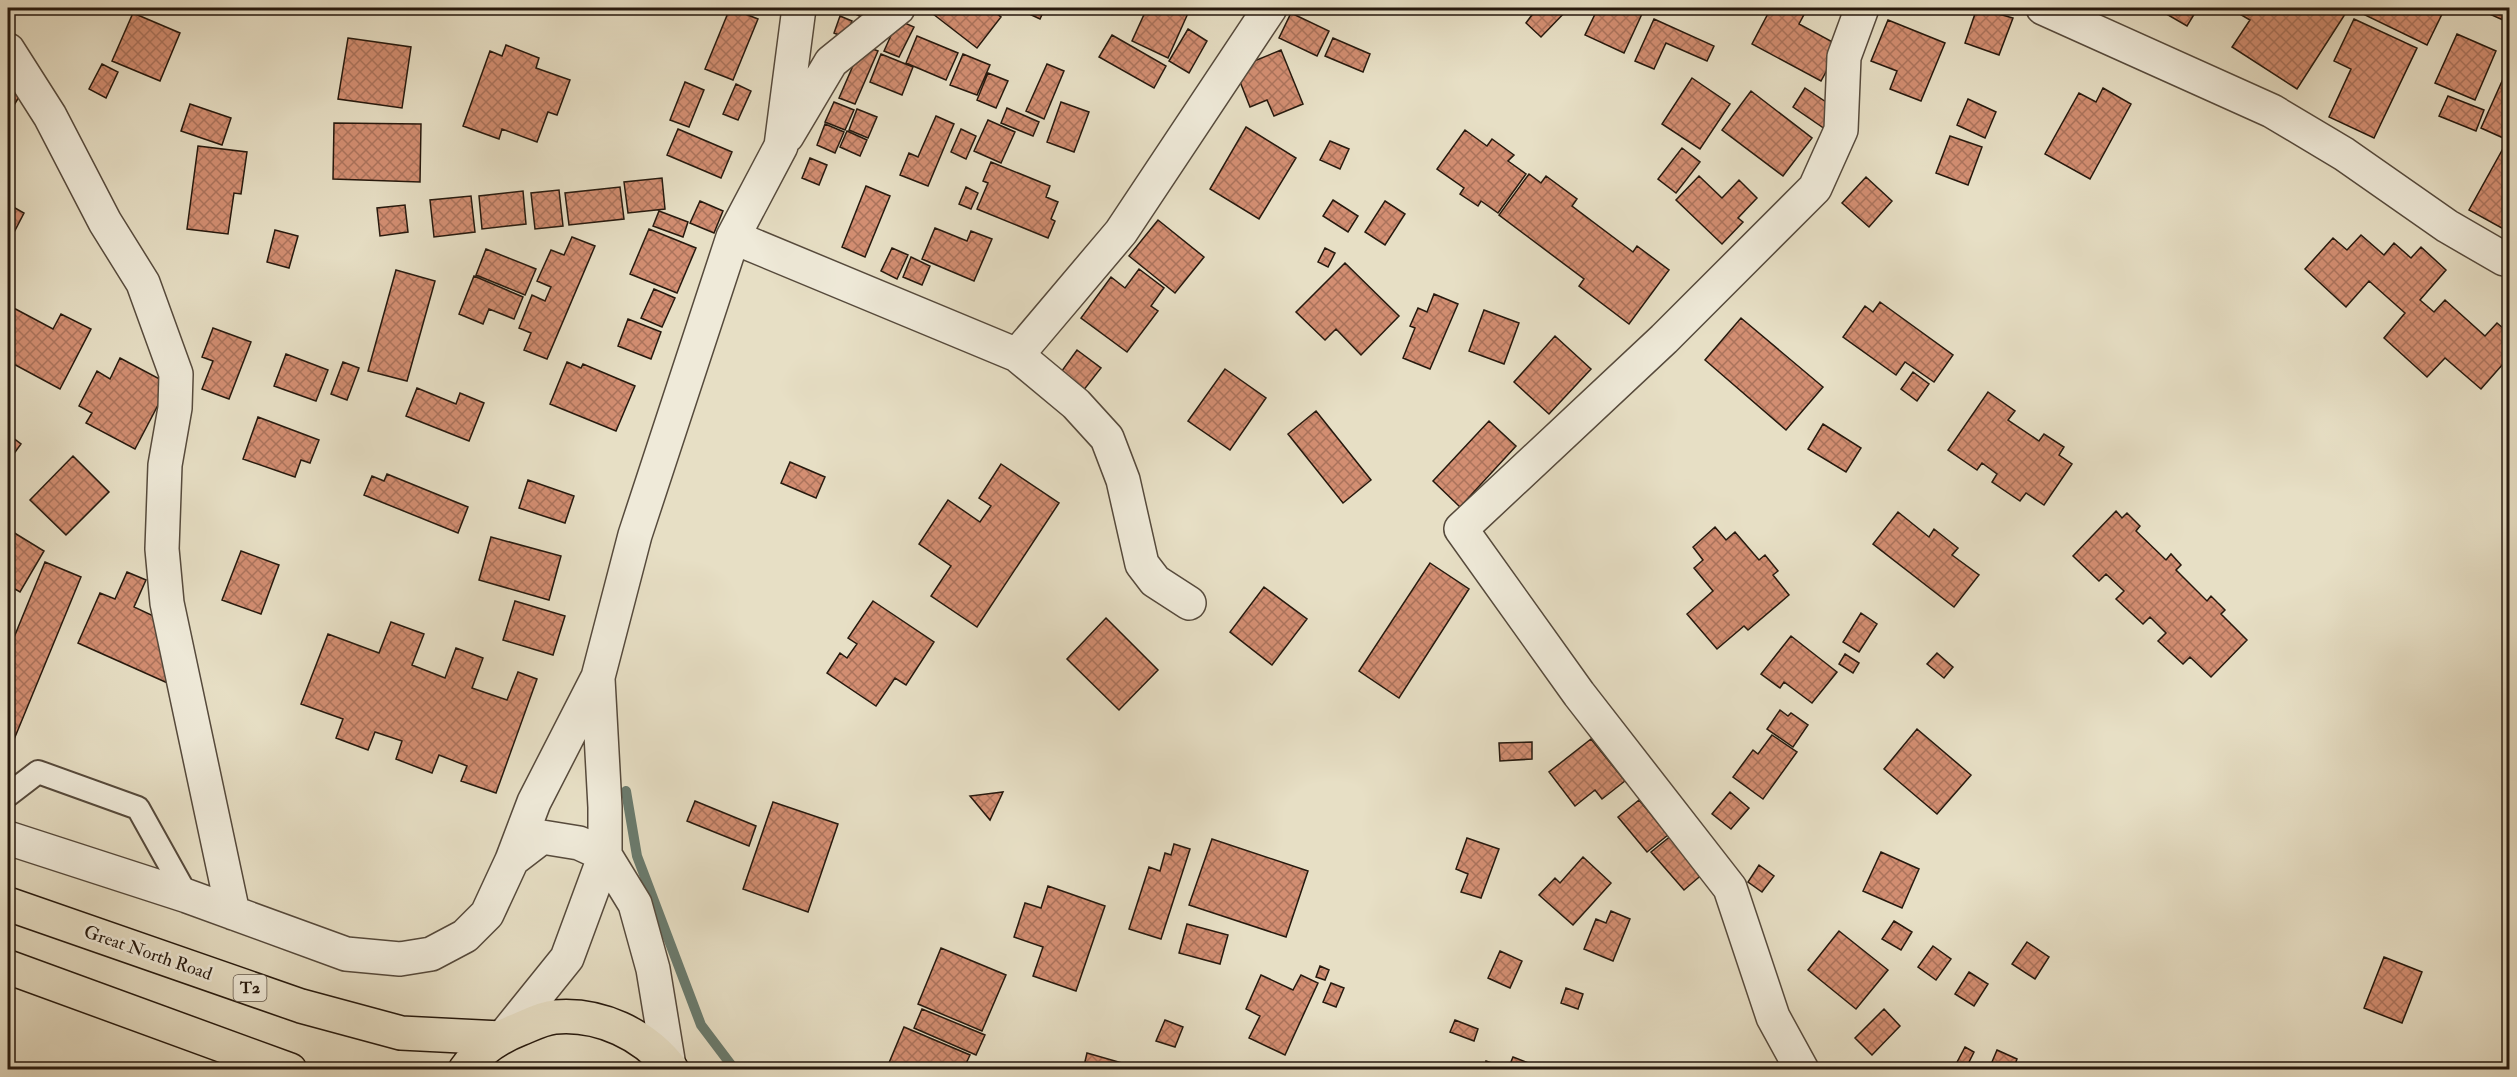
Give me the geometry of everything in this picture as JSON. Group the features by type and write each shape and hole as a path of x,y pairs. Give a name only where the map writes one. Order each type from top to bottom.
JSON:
{"main road":[{"name":"Great North Road","path":"8,904 301,1006 347,1019 401,1033 503,1037"},
{"path":"8,968 290,1070"},
{"path":"465,1070 477,1054 503,1037 553,1017 579,1017 605,1022 651,1047 671,1068"}],"street":[{"path":"781,146 799,8"},
{"path":"8,838 187,896 346,954 400,959 431,954 465,936 487,914 512,860 534,802 598,677 635,535 733,237 781,146 831,62 898,8"},
{"path":"1017,355 1121,232 1270,8"},
{"path":"1802,1070 1773,1017 1730,888 1579,694 1461,529 1664,339 1815,188 1841,130 1844,57 1862,8"},
{"path":"2043,8 2272,111 2344,154 2447,226 2504,259"},
{"path":"8,50 50,116 105,222 143,283 176,374 175,408 165,465 162,549 167,603 233,913"},
{"path":"733,237 1017,355 1076,404 1107,438 1123,480 1142,564 1155,581 1189,603"},
{"path":"503,1037 567,958 605,855 605,807 598,677"},
{"path":"512,860 542,837 579,843 605,855 635,904 653,969 671,1068"}],"lane":[{"path":"8,795 38,772 138,808 187,896"}],"building":[{"path":"422,8 445,8 442,14"},
{"path":"730,8 758,19 733,80 705,69"},
{"path":"843,8 874,8 868,20"},
{"path":"938,8 989,8 1001,17 977,48 933,14"},
{"path":"1016,8 1045,8 1040,19"},
{"path":"1147,8 1182,8 1189,11 1168,58 1132,41"},
{"path":"1537,8 1569,8 1541,37 1526,23"},
{"path":"1598,8 1628,8 1642,14 1624,53 1585,35"},
{"path":"1771,8 1807,9 1799,24 1840,46 1821,81 1752,44"},
{"path":"1977,8 2013,18 1999,55 1965,43"},
{"path":"2156,8 2198,8 2187,26"},
{"path":"2242,8 2349,8 2297,89 2232,47 2250,20 2238,13"},
{"path":"2369,8 2445,8 2427,45 2365,15"},
{"path":"2490,8 2510,8 2510,23 2487,13"},
{"path":"133,13 180,33 160,81 112,61"},
{"path":"1291,13 1329,31 1317,56 1279,38"},
{"path":"840,16 852,21 846,38 834,33"},
{"path":"1654,19 1714,46 1707,61 1666,43 1654,69 1635,61"},
{"path":"2354,19 2417,48 2374,138 2329,117 2351,69 2334,61"},
{"path":"898,20 914,27 899,57 884,51"},
{"path":"1888,20 1945,43 1921,101 1890,89 1897,71 1871,61"},
{"path":"1188,29 1207,41 1189,73 1169,61"},
{"path":"2457,34 2496,51 2475,100 2435,83"},
{"path":"1112,35 1166,66 1154,88 1099,57"},
{"path":"917,36 958,53 946,80 906,63"},
{"path":"348,38 411,47 402,108 338,99"},
{"path":"1333,38 1370,54 1363,72 1325,56"},
{"path":"506,45 539,58 536,68 570,80 557,115 548,112 537,142 502,129 499,139 463,126 490,51 502,56"},
{"path":"862,45 878,51 855,104 839,98"},
{"path":"1281,50 1303,104 1274,116 1267,100 1250,107 1235,69"},
{"path":"881,54 913,67 902,95 870,82"},
{"path":"963,54 990,65 977,95 950,85"},
{"path":"102,64 118,72 106,98 89,89"},
{"path":"1047,64 1064,71 1044,119 1026,111"},
{"path":"988,73 1008,81 996,108 977,100"},
{"path":"1692,78 1730,104 1700,149 1662,124"},
{"path":"2503,79 2510,82 2510,141 2481,128"},
{"path":"685,82 704,90 689,127 670,120"},
{"path":"8,84 22,92 8,115"},
{"path":"736,84 751,91 738,120 723,114"},
{"path":"1805,88 1838,110 1825,129 1793,107"},
{"path":"2103,88 2131,104 2090,179 2045,154 2079,93 2096,102"},
{"path":"1751,91 1812,138 1783,176 1722,130"},
{"path":"2448,96 2484,110 2476,131 2439,116"},
{"path":"1968,99 1996,112 1985,138 1957,125"},
{"path":"834,102 854,110 845,130 825,122"},
{"path":"1061,102 1089,112 1074,152 1047,142"},
{"path":"190,104 231,118 222,145 181,131"},
{"path":"1007,108 1039,122 1033,136 1001,123"},
{"path":"857,109 877,117 868,138 849,130"},
{"path":"936,116 954,124 928,186 900,175 909,153 918,157"},
{"path":"988,120 1015,132 1001,163 974,151"},
{"path":"334,123 421,124 420,182 333,179"},
{"path":"825,124 844,132 835,153 817,145"},
{"path":"1246,127 1296,158 1259,219 1210,189"},
{"path":"678,129 732,152 721,178 667,155"},
{"path":"961,129 976,136 966,159 951,152"},
{"path":"1465,130 1487,146 1492,139 1514,155 1508,161 1526,174 1498,213 1481,201 1478,206 1460,194 1464,188 1437,169"},
{"path":"847,131 867,140 860,156 840,147"},
{"path":"1950,136 1982,147 1968,185 1936,173"},
{"path":"1330,141 1349,149 1340,169 1320,160"},
{"path":"2505,145 2510,148 2509,232 2469,210"},
{"path":"198,146 247,152 241,194 234,193 228,234 187,229"},
{"path":"1682,148 1700,162 1676,193 1658,179"},
{"path":"810,158 827,165 819,185 802,178"},
{"path":"991,162 1050,186 1046,197 1058,202 1051,219 1055,221 1048,238 977,209 988,183 983,181"},
{"path":"1529,174 1541,183 1546,176 1577,199 1572,206 1633,252 1637,246 1669,270 1629,324 1579,286 1584,279 1499,215"},
{"path":"1699,176 1722,198 1739,180 1757,198 1738,218 1743,222 1722,244 1676,200"},
{"path":"1866,177 1892,201 1869,227 1842,203"},
{"path":"662,178 665,209 628,213 624,182"},
{"path":"866,186 890,196 865,257 842,247"},
{"path":"620,187 624,219 569,225 565,193"},
{"path":"966,187 978,193 971,209 959,204"},
{"path":"559,190 563,226 535,229 531,193"},
{"path":"523,191 526,224 482,229 479,196"},
{"path":"471,196 475,232 434,237 430,200"},
{"path":"1333,200 1358,216 1348,232 1323,216"},
{"path":"700,201 723,211 714,233 690,223"},
{"path":"1385,201 1405,214 1385,245 1365,232"},
{"path":"8,204 24,213 8,244"},
{"path":"405,205 408,232 380,236 377,208"},
{"path":"659,211 688,222 683,237 653,226"},
{"path":"1158,220 1204,257 1175,293 1129,256"},
{"path":"935,228 967,241 971,231 992,239 974,281 922,259"},
{"path":"649,229 696,248 677,293 630,274"},
{"path":"275,230 298,236 289,268 267,262"},
{"path":"2361,235 2384,255 2394,243 2411,258 2421,247 2446,270 2420,300 2434,312 2445,300 2485,336 2497,323 2510,334 2510,356 2481,389 2445,358 2427,377 2384,338 2405,313 2369,281 2346,307 2305,269 2333,238 2347,250"},
{"path":"572,237 595,246 547,359 524,350 531,333 519,328 532,295 545,301 551,287 537,281 551,250 564,255"},
{"path":"892,248 908,255 897,279 881,271"},
{"path":"1325,248 1335,253 1328,267 1318,262"},
{"path":"486,249 536,269 525,295 476,275"},
{"path":"911,257 930,266 922,285 903,277"},
{"path":"1345,263 1399,316 1361,355 1336,329 1325,340 1296,312"},
{"path":"1139,269 1164,288 1151,306 1158,311 1127,352 1081,318 1111,277 1125,288"},
{"path":"396,270 435,281 407,381 368,371"},
{"path":"474,276 523,297 514,319 489,309 483,324 459,314"},
{"path":"654,289 675,298 662,327 641,318"},
{"path":"1434,294 1458,304 1430,369 1403,358 1415,328 1410,326 1418,308 1427,312"},
{"path":"1880,302 1953,355 1934,382 1905,362 1896,375 1843,337 1865,306 1873,312"},
{"path":"8,305 53,329 61,314 91,329 60,389 8,361"},
{"path":"1484,310 1519,323 1504,364 1469,351"},
{"path":"1741,318 1823,387 1786,430 1705,360"},
{"path":"628,319 661,332 651,359 618,346"},
{"path":"213,328 251,342 229,399 202,389 213,361 202,357"},
{"path":"1555,336 1591,369 1549,414 1514,382"},
{"path":"1077,350 1101,368 1079,396 1056,379"},
{"path":"286,354 328,370 316,401 274,386"},
{"path":"120,358 169,384 135,449 86,423 92,413 79,406 97,371 110,379"},
{"path":"343,362 359,368 347,400 331,394"},
{"path":"567,362 581,368 583,364 635,386 616,431 550,404"},
{"path":"1225,369 1266,398 1230,450 1188,421"},
{"path":"1913,372 1929,384 1917,401 1901,389"},
{"path":"417,388 456,404 460,393 484,403 469,441 406,416"},
{"path":"1988,392 2015,411 2008,420 2039,441 2044,434 2064,447 2059,455 2072,464 2044,505 2026,493 2020,501 1992,482 1997,474 1982,463 1977,470 1948,450"},
{"path":"1316,411 1371,480 1343,503 1288,434"},
{"path":"258,417 319,440 310,463 301,460 295,477 243,459"},
{"path":"1489,421 1516,446 1460,507 1433,481"},
{"path":"1823,424 1861,448 1846,472 1808,449"},
{"path":"8,434 21,444 8,462"},
{"path":"73,456 109,492 66,535 30,500"},
{"path":"790,462 825,477 816,498 781,483"},
{"path":"1001,464 1059,503 977,627 931,596 951,566 919,544 948,500 980,522 991,506 979,498"},
{"path":"387,474 468,507 458,533 364,495 372,476 384,481"},
{"path":"528,480 574,496 565,523 519,508"},
{"path":"2116,511 2122,518 2127,513 2140,526 2136,531 2166,560 2171,554 2181,565 2176,570 2207,601 2211,596 2225,610 2221,614 2247,640 2211,677 2190,657 2183,664 2158,641 2166,633 2150,617 2143,624 2116,599 2124,591 2106,574 2099,581 2073,556"},
{"path":"1898,512 1929,537 1934,529 1958,548 1952,555 1979,575 1954,607 1873,544"},
{"path":"1715,527 1726,540 1735,532 1759,560 1765,555 1778,571 1773,575 1789,595 1748,630 1744,626 1717,649 1687,614 1713,591 1694,568 1703,560 1693,547"},
{"path":"8,529 44,551 20,592 8,585"},
{"path":"491,537 561,556 549,600 479,580"},
{"path":"241,551 279,565 261,614 222,600"},
{"path":"45,562 81,577 8,754 8,652"},
{"path":"1430,563 1469,589 1399,698 1359,671"},
{"path":"127,572 146,580 134,607 164,621 172,685 78,643 100,593 115,599"},
{"path":"1264,587 1307,619 1272,665 1230,632"},
{"path":"515,601 565,616 553,655 503,640"},
{"path":"873,601 934,642 906,685 895,678 876,706 827,673 840,653 847,658 857,644 848,638"},
{"path":"1861,613 1877,624 1859,652 1843,642"},
{"path":"1106,618 1158,670 1119,710 1067,659"},
{"path":"391,622 424,634 412,665 445,678 456,648 483,658 472,688 507,700 518,672 537,679 496,793 461,781 467,766 439,755 432,773 396,759 402,741 375,732 368,750 336,738 343,719 301,704 328,634 379,653"},
{"path":"1791,636 1837,672 1812,703 1784,682 1780,688 1761,674"},
{"path":"1937,653 1953,667 1944,678 1927,664"},
{"path":"1845,654 1859,663 1853,673 1839,664"},
{"path":"1780,710 1788,716 1791,713 1808,725 1793,747 1767,729"},
{"path":"1917,729 1971,775 1937,814 1884,769"},
{"path":"1772,735 1797,752 1763,799 1733,777 1753,750 1758,754"},
{"path":"1591,739 1625,781 1602,799 1595,790 1575,806 1549,772"},
{"path":"1532,742 1532,759 1500,761 1499,743"},
{"path":"1003,792 990,820 970,796"},
{"path":"1730,792 1749,808 1731,829 1712,814"},
{"path":"1639,800 1668,835 1647,852 1618,817"},
{"path":"695,801 756,826 749,846 687,821"},
{"path":"773,802 838,824 808,912 743,889"},
{"path":"1672,835 1705,872 1684,890 1651,852"},
{"path":"1467,838 1499,849 1481,898 1461,892 1468,874 1456,869"},
{"path":"1212,839 1308,871 1286,937 1189,905"},
{"path":"1174,844 1190,849 1161,939 1129,929 1149,867 1160,871 1165,853 1171,855"},
{"path":"1881,852 1919,869 1902,908 1863,891"},
{"path":"1583,857 1611,883 1573,925 1539,895 1555,878 1560,883"},
{"path":"1759,865 1774,876 1762,892 1748,882"},
{"path":"1048,886 1105,906 1076,991 1033,976 1043,947 1014,937 1025,903 1041,908"},
{"path":"1611,911 1630,919 1613,961 1584,949 1596,919 1606,923"},
{"path":"1894,921 1912,932 1901,950 1882,939"},
{"path":"1187,924 1228,935 1220,964 1179,953"},
{"path":"1839,931 1888,970 1856,1009 1808,970"},
{"path":"2027,942 2049,957 2035,979 2012,964"},
{"path":"1933,946 1951,959 1936,980 1918,967"},
{"path":"941,948 1006,975 982,1031 918,1004"},
{"path":"1500,951 1522,961 1510,988 1488,978"},
{"path":"2384,957 2422,972 2402,1023 2364,1008"},
{"path":"1320,966 1329,970 1325,980 1316,977"},
{"path":"1969,972 1988,984 1974,1006 1955,994"},
{"path":"1261,975 1293,990 1301,975 1318,983 1285,1055 1249,1038 1260,1016 1246,1009"},
{"path":"1331,983 1344,988 1336,1007 1323,1002"},
{"path":"1566,988 1583,994 1578,1009 1561,1003"},
{"path":"922,1009 985,1035 976,1055 914,1028"},
{"path":"1884,1009 1900,1026 1872,1055 1855,1038"},
{"path":"1165,1020 1183,1027 1175,1047 1156,1041"},
{"path":"1455,1020 1478,1029 1474,1041 1450,1032"},
{"path":"904,1027 970,1055 963,1070 886,1070"},
{"path":"1965,1047 1974,1052 1965,1070 1961,1070 1955,1066"},
{"path":"1997,1050 2017,1059 2013,1070 1989,1069"},
{"path":"1087,1053 1136,1067 1135,1070 1083,1070"},
{"path":"1513,1057 1539,1067 1538,1070 1483,1070 1486,1061 1508,1069"},
{"path":"1177,1063 1193,1070 1174,1070"}],"waterway":[{"path":"626,791 637,856 701,1025 735,1070"}]}
